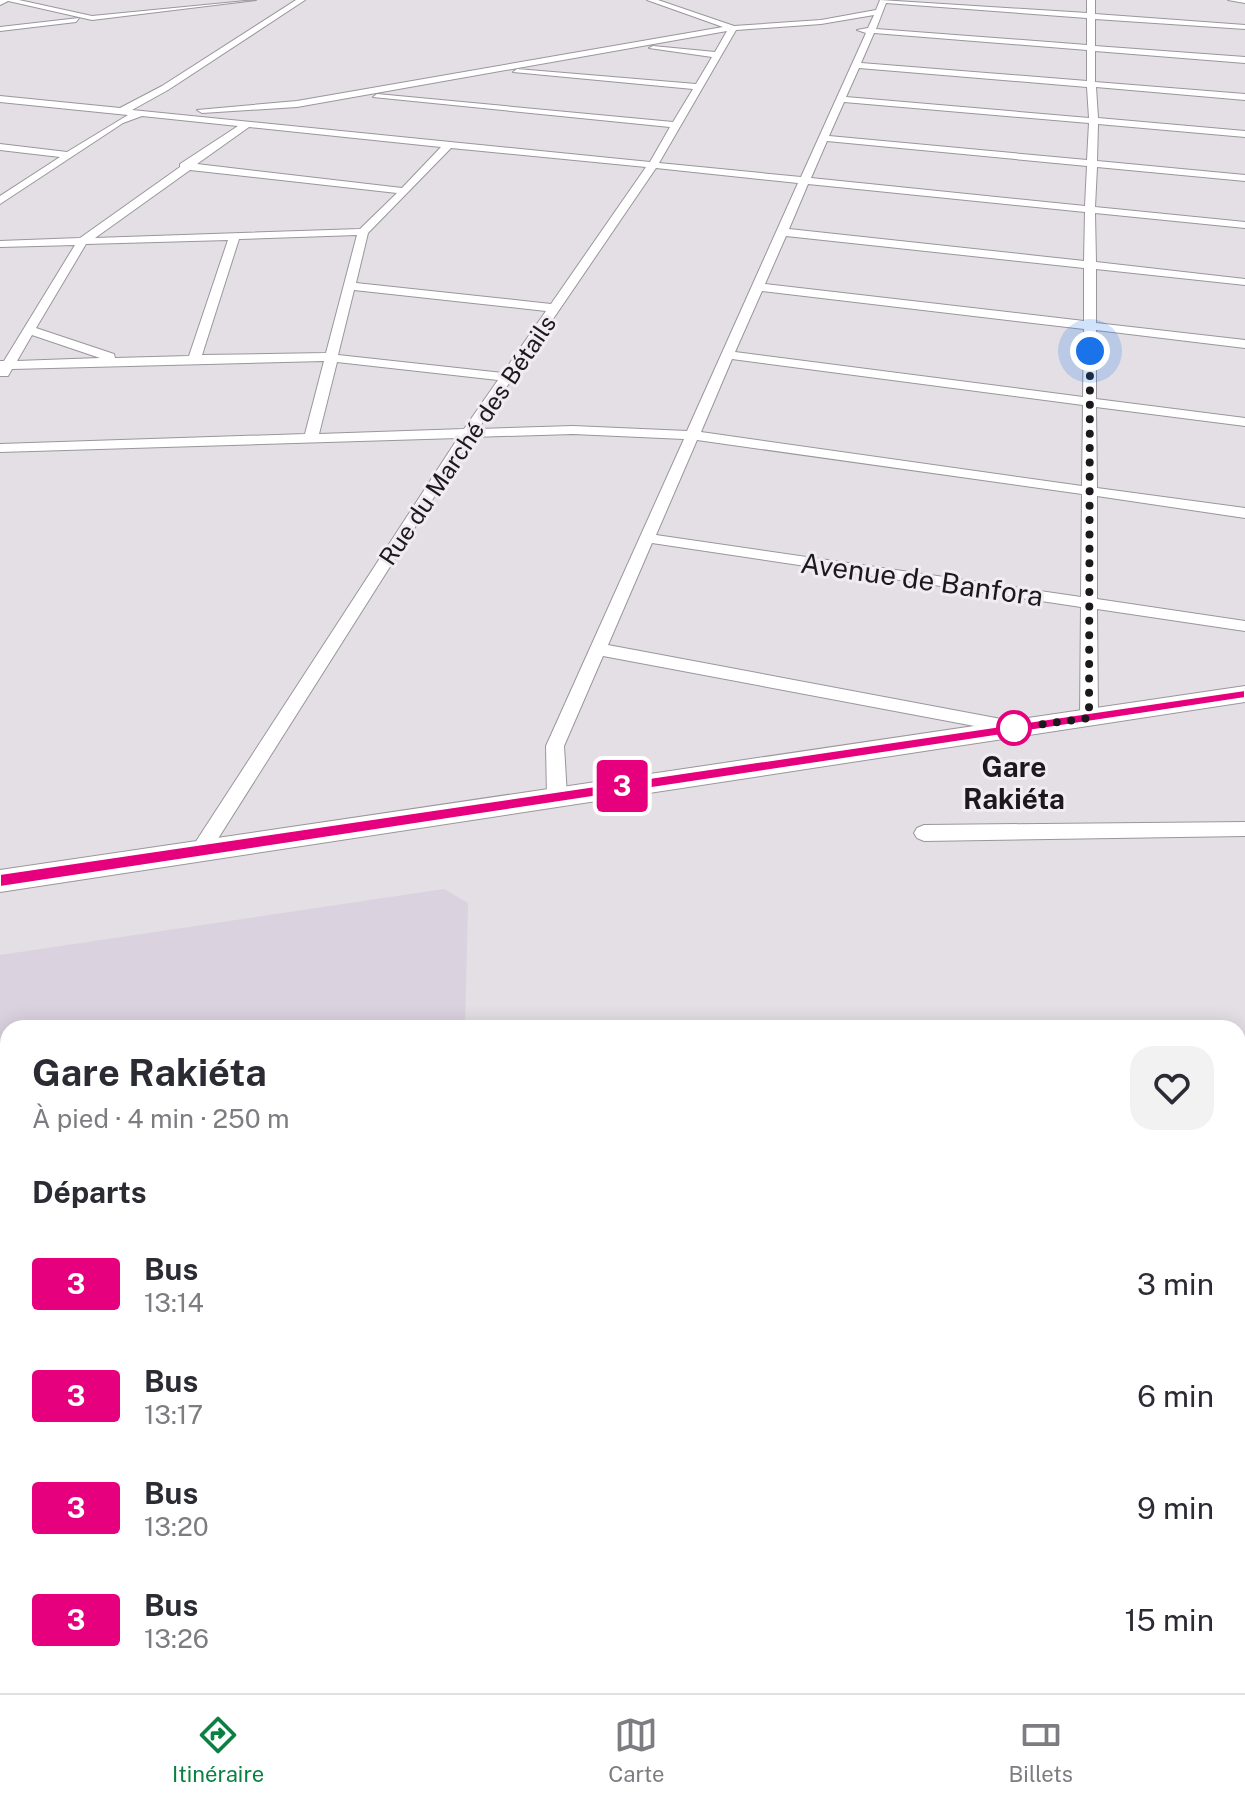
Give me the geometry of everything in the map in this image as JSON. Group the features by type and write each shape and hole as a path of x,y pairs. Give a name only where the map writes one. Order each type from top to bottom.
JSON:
{"main road":[{"path":"0,881 1245,694"}],"street":[{"path":"0,29 252,0"},
{"path":"122,111 165,88 301,0"},
{"path":"651,0 733,28"},
{"path":"1089,718 1090,209 1094,120 1091,0"},
{"path":"1232,0 1245,1"},
{"path":"4,1 92,18"},
{"path":"557,796 555,746 883,5"},
{"path":"0,201 120,121 142,113 297,104 626,45 733,28 789,24 883,5 1245,27"},
{"path":"789,24 1245,60"},
{"name":"Rue du Marché des Bétails","path":"200,851 468,433 653,165 733,28"},
{"path":"626,45 717,55"},
{"path":"858,65 1245,97"},
{"path":"491,70 696,87"},
{"path":"350,95 676,125"},
{"path":"0,99 1245,225"},
{"path":"843,99 1245,134"},
{"path":"3,370 82,242 184,166 247,124"},
{"path":"825,138 1245,178"},
{"path":"311,438 363,232 449,144"},
{"path":"0,147 69,155"},
{"path":"184,166 405,191"},
{"path":"0,244 363,232"},
{"path":"783,232 1245,282"},
{"path":"195,358 234,237"},
{"path":"350,286 555,308"},
{"path":"759,287 1245,344"},
{"path":"29,330 121,361"},
{"path":"728,355 1245,422"},
{"path":"3,370 195,358 332,358 506,377"},
{"path":"0,448 573,430 693,435 1245,513"},
{"name":"Avenue de Banfora","path":"647,538 1245,626"},
{"path":"598,649 1017,728"},
{"path":"924,833 1243,834"}],"shaded area":[{"path":"444,889 468,903 465,1020 0,1020 0,955"}],"bus line":[{"name":"3","path":"0,880 1245,694"}],"place":[{"name":"Gare Rakiéta","path":"1014,728"}],"route":[{"path":"1014,728 1089,718 1090,351"}]}
